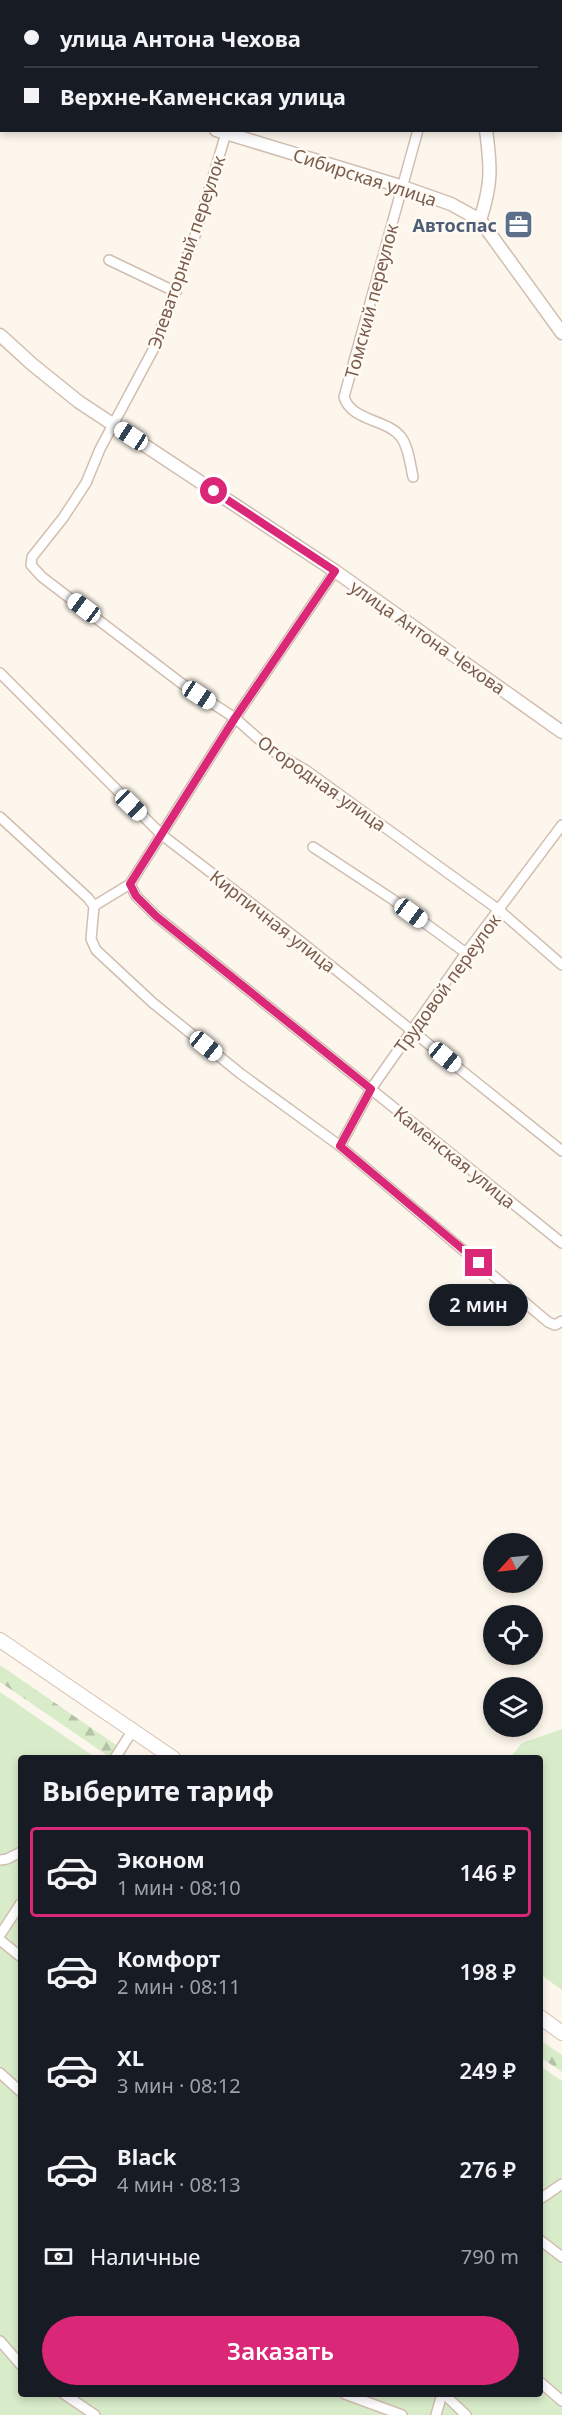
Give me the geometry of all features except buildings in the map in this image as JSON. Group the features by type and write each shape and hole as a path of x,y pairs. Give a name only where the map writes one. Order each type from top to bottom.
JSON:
{"main road":[{"path":"0,1640 169,1755"},
{"path":"543,2019 562,2032"}],"street":[{"name":"Сибирская улица","path":"223,132 403,187 451,204 480,220 562,333"},
{"name":"Элеваторный переулок","path":"32,557 82,490 100,449 153,350 176,292 223,132"},
{"name":"Томский переулок","path":"413,477 400,436 352,409 344,397 417,132"},
{"path":"480,220 489,192 490,162 486,132"},
{"path":"109,260 176,292"},
{"name":"улица Антона Чехова","path":"0,335 60,387 335,571 562,732"},
{"name":"Огородная улица","path":"32,557 31,566 42,577 181,684 235,718 271,750 307,771 500,910 562,965"},
{"path":"94,906 130,884 235,718 335,571"},
{"name":"Кирпичная улица","path":"0,673 162,835 562,1151"},
{"path":"0,817 88,898 94,906 92,939 96,950 153,1003 242,1074 340,1146 548,1322 555,1325 562,1321"},
{"name":"Трудовой переулок","path":"340,1146 371,1089 466,953 562,825"},
{"path":"313,847 392,899 466,953"},
{"name":"Каменская улица","path":"130,884 136,896 156,916 562,1243"},
{"path":"117,1755 133,1730"},
{"path":"0,1860 18,1854"},
{"path":"18,1908 0,1937 18,1954"},
{"path":"0,2073 18,2089"},
{"path":"543,2196 562,2184"},
{"path":"543,2242 562,2257"},
{"path":"0,2341 18,2362"},
{"path":"543,2385 562,2401"},
{"path":"68,2397 94,2415"},
{"path":"353,2397 402,2415"},
{"path":"436,2415 442,2397"},
{"path":"446,2397 466,2415"}],"green space":[{"path":"0,1665 119,1747 113,1755 107,1755 0,1682"},
{"path":"0,1692 92,1755 18,1755 18,2397 543,2397 543,2068 562,2081 562,2415 0,2415"},
{"path":"562,1729 562,1990 543,1976 543,1755 512,1755 522,1743"},
{"path":"543,2042 562,2055 562,2072 543,2059"}],"place":[{"name":"Автоспас","path":"518,225"}],"route":[{"path":"214,491 335,571 235,718 130,884 136,896 156,916 371,1089 340,1146 479,1263"}]}
